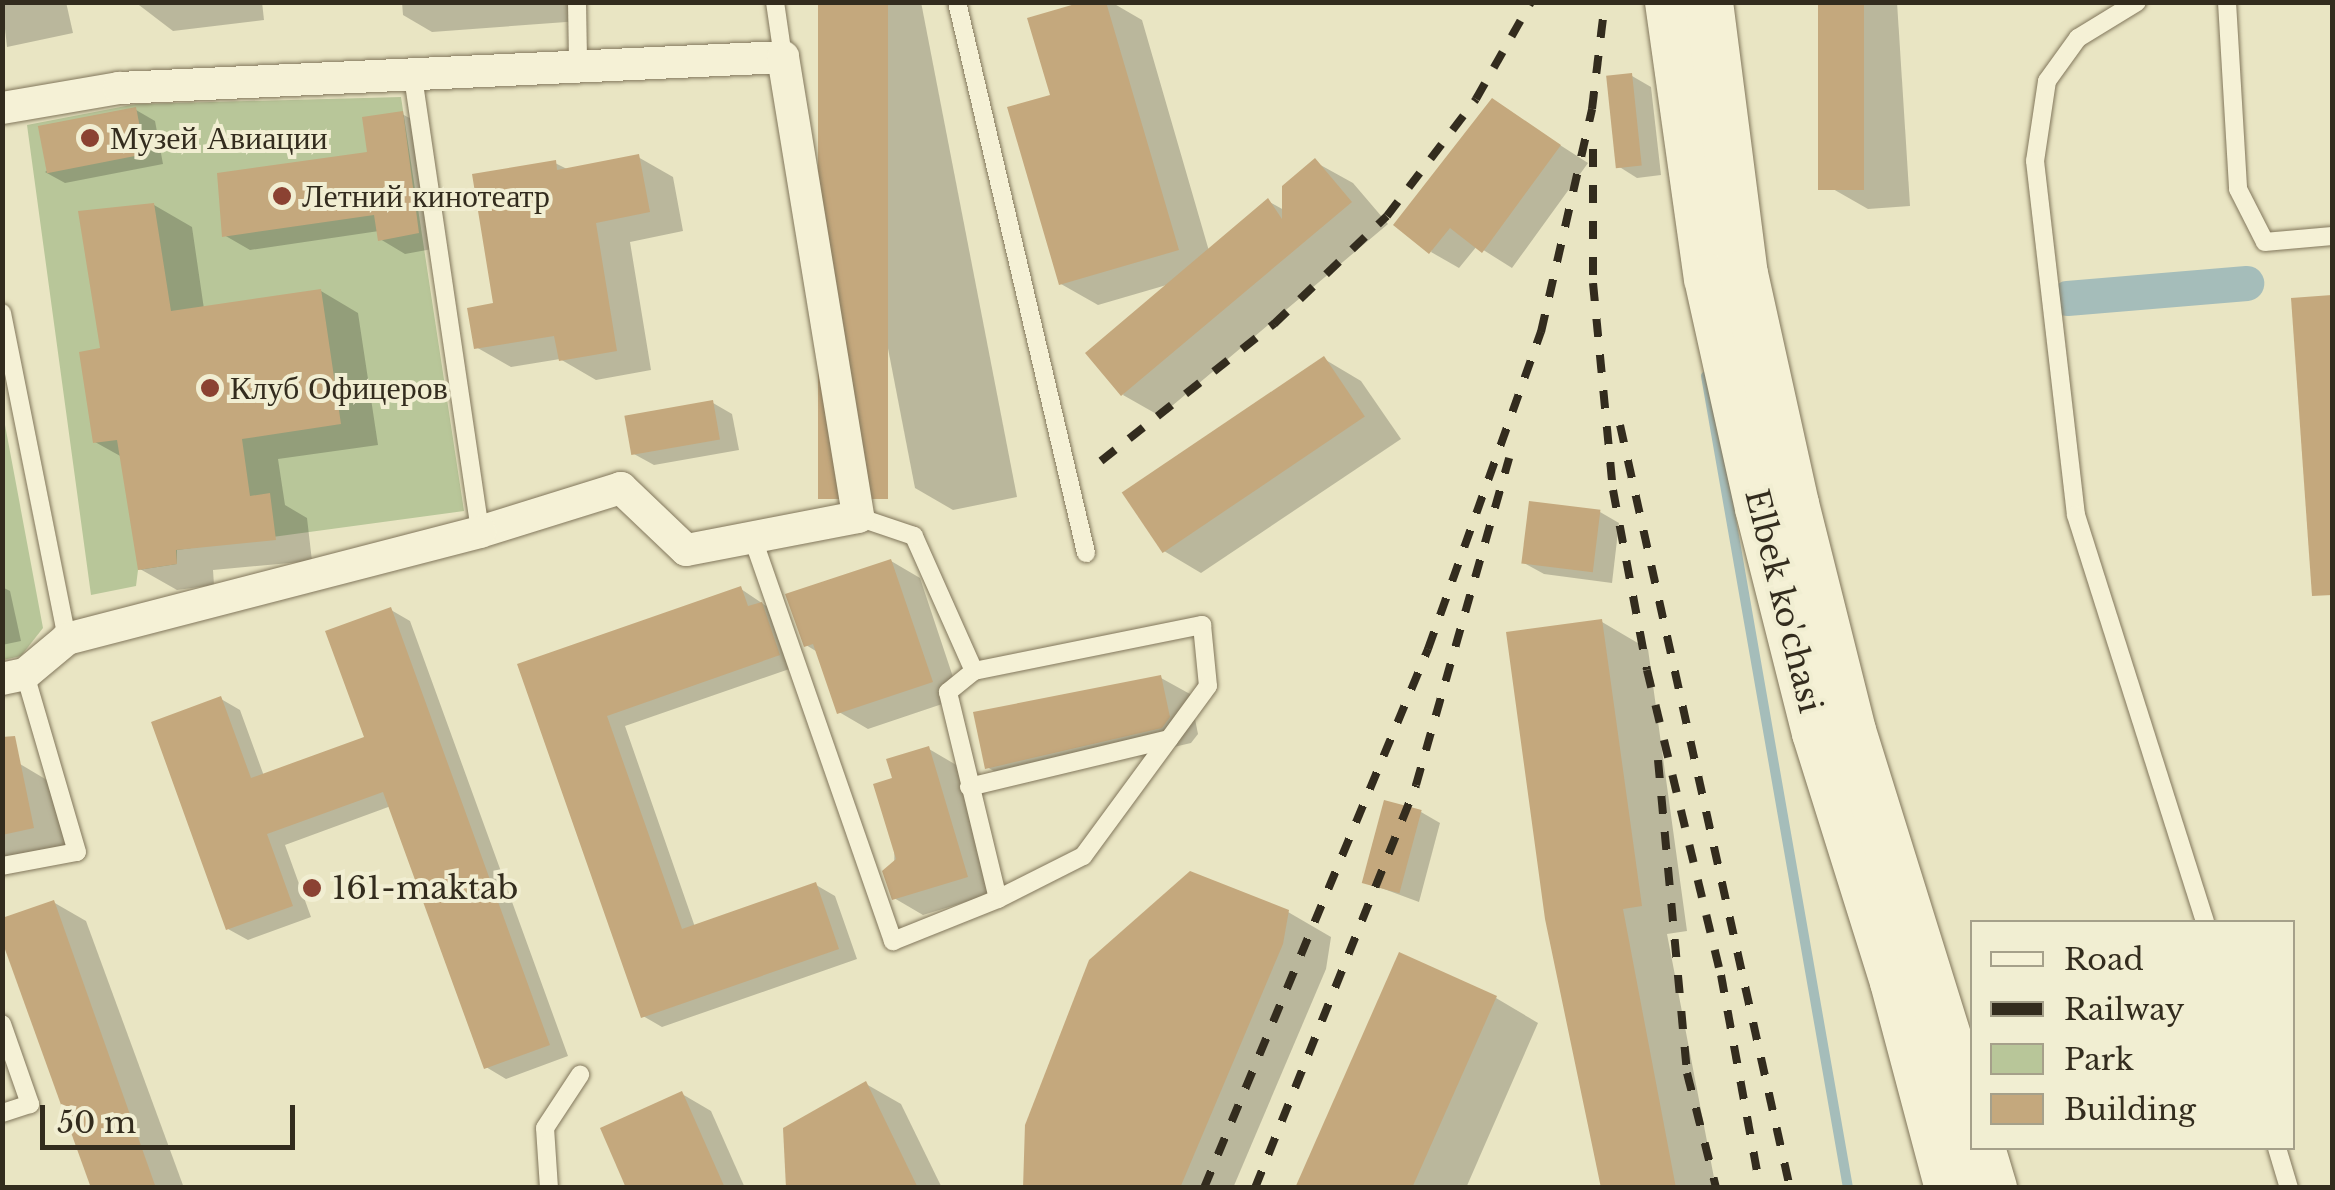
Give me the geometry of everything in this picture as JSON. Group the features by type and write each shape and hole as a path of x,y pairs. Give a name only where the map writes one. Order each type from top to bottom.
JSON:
{"main road":[{"name":"Elbek ko'chasi","path":"1669,2 1708,278 1759,508 1816,733 1894,982 1949,1188"},
{"name":"Elbek ko'chasi","path":"1710,2 1744,274 1795,504 1852,730 1970,1110"},
{"path":"1982,1150 1993,1188"}],"street":[{"path":"2,108 120,88 578,62 783,57 858,517 686,550 621,488 480,532 67,639 14,676"}],"lane":[{"path":"577,2 578,62"},
{"path":"774,2 783,57"},
{"path":"957,2 1086,553"},
{"path":"2137,2 2078,38 2047,81 2035,161 2076,515 2204,920"},
{"path":"2227,2 2238,189 2265,242 2332,236"},
{"path":"412,70 480,532"},
{"path":"2,312 67,639"},
{"path":"858,517 914,536 974,671"},
{"path":"754,539 893,941 998,899 1083,856 1208,686 1202,625 974,671 948,692 998,899"},
{"path":"2,866 77,852 14,676"},
{"path":"968,787 1169,740"},
{"path":"2,1024 30,1104 2,1113"},
{"path":"549,1188 545,1128 580,1074"},
{"path":"2277,1150 2289,1188"}],"green space":[{"path":"401,97 464,511 177,550 177,564 138,570 136,586 91,595 27,125 136,104"},
{"path":"2,409 43,628 21,656 3,660"}],"building":[{"path":"818,2 888,2 888,499 818,499"},
{"path":"1082,2 1106,2 1179,250 1059,285 1007,107 1050,95 1027,18"},
{"path":"1818,2 1864,2 1864,190 1818,190"},
{"path":"1632,73 1642,165 1616,168 1606,76"},
{"path":"1492,98 1561,145 1482,253 1450,228 1429,254 1393,225"},
{"name":"Музей Авиации","path":"136,107 145,154 47,173 38,126"},
{"path":"403,111 419,233 378,241 374,215 222,237 217,173 367,152 362,117"},
{"path":"639,154 650,212 596,223 617,351 559,361 554,336 474,349 467,308 493,303 472,174 556,160 557,170"},
{"path":"1315,158 1352,202 1121,396 1085,353 1268,198 1282,219 1282,186"},
{"name":"Клуб Офицеров","path":"154,203 171,311 321,289 341,424 242,439 250,496 270,493 276,540 176,550 177,564 138,570 117,440 93,443 79,352 100,348 78,211"},
{"path":"2332,295 2332,595 2312,596 2291,298"},
{"path":"1324,356 1365,417 1163,553 1122,492"},
{"path":"713,400 720,439 631,455 624,416"},
{"path":"1529,501 1600,510 1593,572 1521,564"},
{"path":"891,559 933,682 837,714 813,644 804,647 785,594"},
{"path":"741,586 748,606 762,602 780,655 607,716 682,929 816,882 839,949 641,1018 517,664"},
{"path":"391,607 550,1045 484,1069 383,792 267,834 293,906 226,930 151,722 221,696 251,778 364,737 325,631"},
{"path":"1602,619 1642,906 1623,909 1676,1188 1601,1188 1545,919 1506,632"},
{"path":"1161,675 1170,717 1162,728 985,769 973,712"},
{"path":"15,736 34,828 2,835 2,737"},
{"path":"929,746 968,877 892,900 882,871 896,859 873,784 892,778 886,759"},
{"path":"1384,800 1422,810 1399,893 1362,883"},
{"path":"1190,871 1289,910 1283,944 1180,1188 1023,1188 1025,1125 1089,960"},
{"path":"54,900 156,1188 91,1188 2,941 2,918"},
{"path":"1399,952 1497,996 1412,1188 1295,1188"},
{"path":"866,1081 918,1188 786,1188 783,1128"},
{"path":"682,1091 725,1188 626,1188 600,1128"}],"waterway":[{"path":"2067,298 2246,283"},
{"path":"1706,376 1848,1188"}],"railway":[{"path":"1101,461 1274,324 1387,216 1476,99 1531,2"},
{"path":"1204,1188 1428,649 1541,332 1592,109 1605,2"},
{"path":"1593,149 1593,283 1613,490 1647,670 1721,975 1760,1188"},
{"path":"1620,425 1790,1188"},
{"path":"1255,1188 1416,785 1509,458"},
{"path":"1658,760 1687,1073 1716,1188"}],"place":[{"name":"Музей Авиации","path":"90,138"},
{"name":"Летний кинотеатр","path":"282,196"},
{"name":"Клуб Офицеров","path":"210,388"},
{"name":"161-maktab","path":"312,888"}]}
